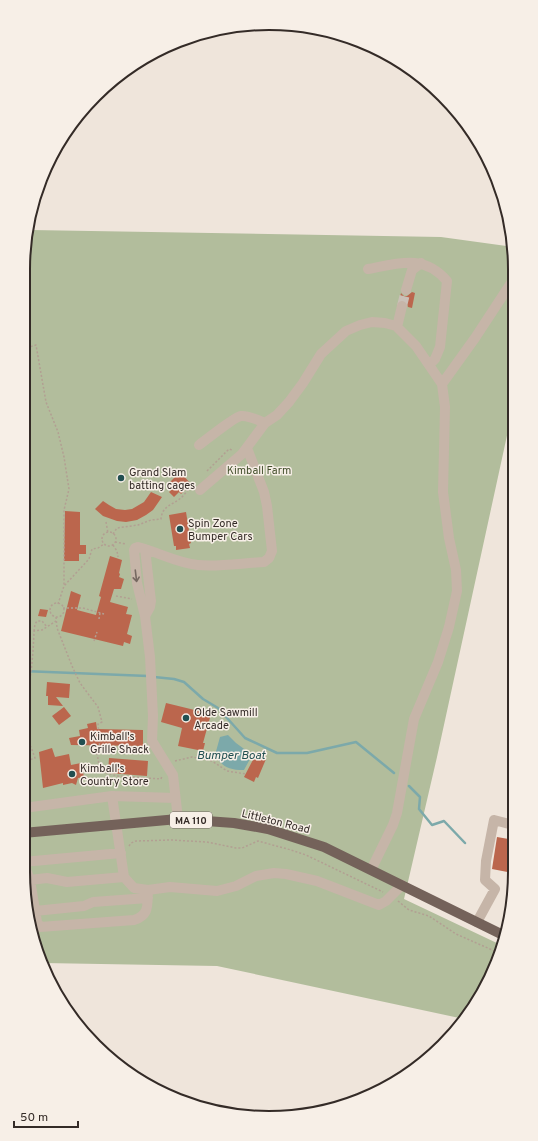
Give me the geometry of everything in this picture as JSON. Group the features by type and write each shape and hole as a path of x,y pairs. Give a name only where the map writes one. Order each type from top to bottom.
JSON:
{"main road":[{"name":"Littleton Road","path":"30,832 178,819 234,823 268,829 324,847 500,933"}],"lane":[{"path":"368,269 402,263 421,264 435,269 447,281 440,347 435,359 429,365"},
{"path":"406,290 412,270 421,264"},
{"path":"442,384 475,338 508,288"},
{"path":"397,327 402,306"},
{"path":"195,489 239,457 265,423 277,415 290,402 321,354 341,334 360,325 372,322 385,323 397,327 416,346 442,384 445,407 443,492 449,538 456,570 456,602 438,662 414,719 397,814 371,870"},
{"path":"199,445 232,420 241,416 253,418 265,423"},
{"path":"178,819 173,775 152,741 153,698 150,657 145,616 137,583 134,550 138,547 173,560 198,565 264,562 272,551 267,506 264,492 247,448"},
{"path":"145,549 151,601 150,607 145,616"},
{"path":"30,807 112,796 175,798"},
{"path":"112,796 124,877 134,888 148,894"},
{"path":"477,922 495,889 485,880 486,861 494,820 508,824"},
{"path":"30,861 121,853"},
{"path":"35,911 84,906 93,902 148,894 170,888 217,891 236,886 256,876 274,873 286,874 316,881 379,905 386,901 402,884"},
{"path":"30,880 48,878 67,882 124,877"},
{"path":"31,885 37,922 40,927 134,920 140,918 147,910 148,894"}],"path":[{"path":"30,347 36,345 46,402 58,432 64,457 68,489 64,510 64,586 58,604"},
{"path":"206,472 229,449 231,449 239,457"},
{"path":"113,534 117,528 138,525 151,520 160,519 161,513 164,509 195,489"},
{"path":"106,522 108,533"},
{"path":"104,544 102,538 108,533 113,534 116,539 113,545"},
{"path":"64,586 89,560 92,549 98,548 104,544"},
{"path":"104,544 110,546 113,545"},
{"path":"113,545 117,551 118,557"},
{"path":"116,596 141,602"},
{"path":"56,616 51,613 50,609 54,604 58,604"},
{"path":"58,604 63,608 83,608 104,614"},
{"path":"56,616 61,615 63,608"},
{"path":"99,619 100,613"},
{"path":"56,616 57,628 77,677 98,707 102,722 98,724 100,752 97,753 100,771 117,776 161,778 167,764 183,758 192,757 208,759 231,772 246,774"},
{"path":"30,681 35,624 37,621 42,622 47,627"},
{"path":"34,631 47,627 56,621"},
{"path":"94,641 97,632"},
{"path":"30,746 35,758 30,760"}],"green space":[{"name":"Kimball Farm","path":"33,230 441,237 507,246 508,269 508,431 437,757 404,899 497,943 490,963 476,992 458,1018 217,966 48,963 38,934 32,903 30,872 30,269"}],"water":[{"name":"Bumper Boat","path":"228,735 251,754 244,770 226,767 215,755 220,737"}],"building":[{"path":"412,292 415,293 412,308 408,307 406,301 399,301 401,293 404,296 407,296"},
{"path":"180,472 191,484 181,494 179,492 174,497 169,492 174,487 169,483"},
{"path":"151,492 162,497 153,510 137,520 126,522 117,521 103,516 95,509 103,501 116,509 132,509 144,502"},
{"path":"65,511 80,512 80,545 86,545 86,554 79,554 79,561 64,561"},
{"name":"Spin Zone Bumper Cars","path":"186,512 191,543 189,544 190,548 176,550 169,515"},
{"path":"110,556 122,560 119,577 124,579 121,589 114,589 110,602 128,607 126,614 132,615 127,634 132,636 130,644 124,642 123,646 61,631 71,591 81,595 77,610 96,615 101,597 99,596"},
{"path":"40,609 48,610 46,617 38,616"},
{"path":"47,682 70,684 69,698 56,697 63,706 48,705 48,696 46,696"},
{"name":"Olde Sawmill Arcade","path":"166,703 211,714 203,743 205,743 203,751 178,746 182,728 161,722"},
{"path":"64,707 71,716 59,725 52,716"},
{"path":"96,722 97,729 143,730 143,746 71,745 69,738 80,736 79,730 88,728 87,724"},
{"path":"52,748 55,757 69,754 71,765 81,763 84,777 78,778 76,785 72,783 63,785 63,783 43,788 39,752"},
{"path":"256,754 266,759 258,778 256,777 254,782 244,777"},
{"path":"109,758 148,761 147,776 108,773"},
{"path":"497,837 508,839 508,872 492,869"}],"waterway":[{"path":"30,671 148,676"},
{"path":"154,677 174,679 184,682 203,699 218,708 245,738 277,753 307,753 356,742 394,773"},
{"path":"409,786 420,797 419,809 432,825 444,821 465,843"}],"tunnel":[{"path":"402,306 406,290"}],"place":[{"name":"Grand Slam batting cages","path":"121,478"},
{"name":"Spin Zone Bumper Cars","path":"180,529"},
{"name":"Olde Sawmill Arcade","path":"186,718"},
{"name":"Kimball's Grille Shack","path":"82,742"},
{"name":"Kimball's Country Store","path":"72,774"}]}
